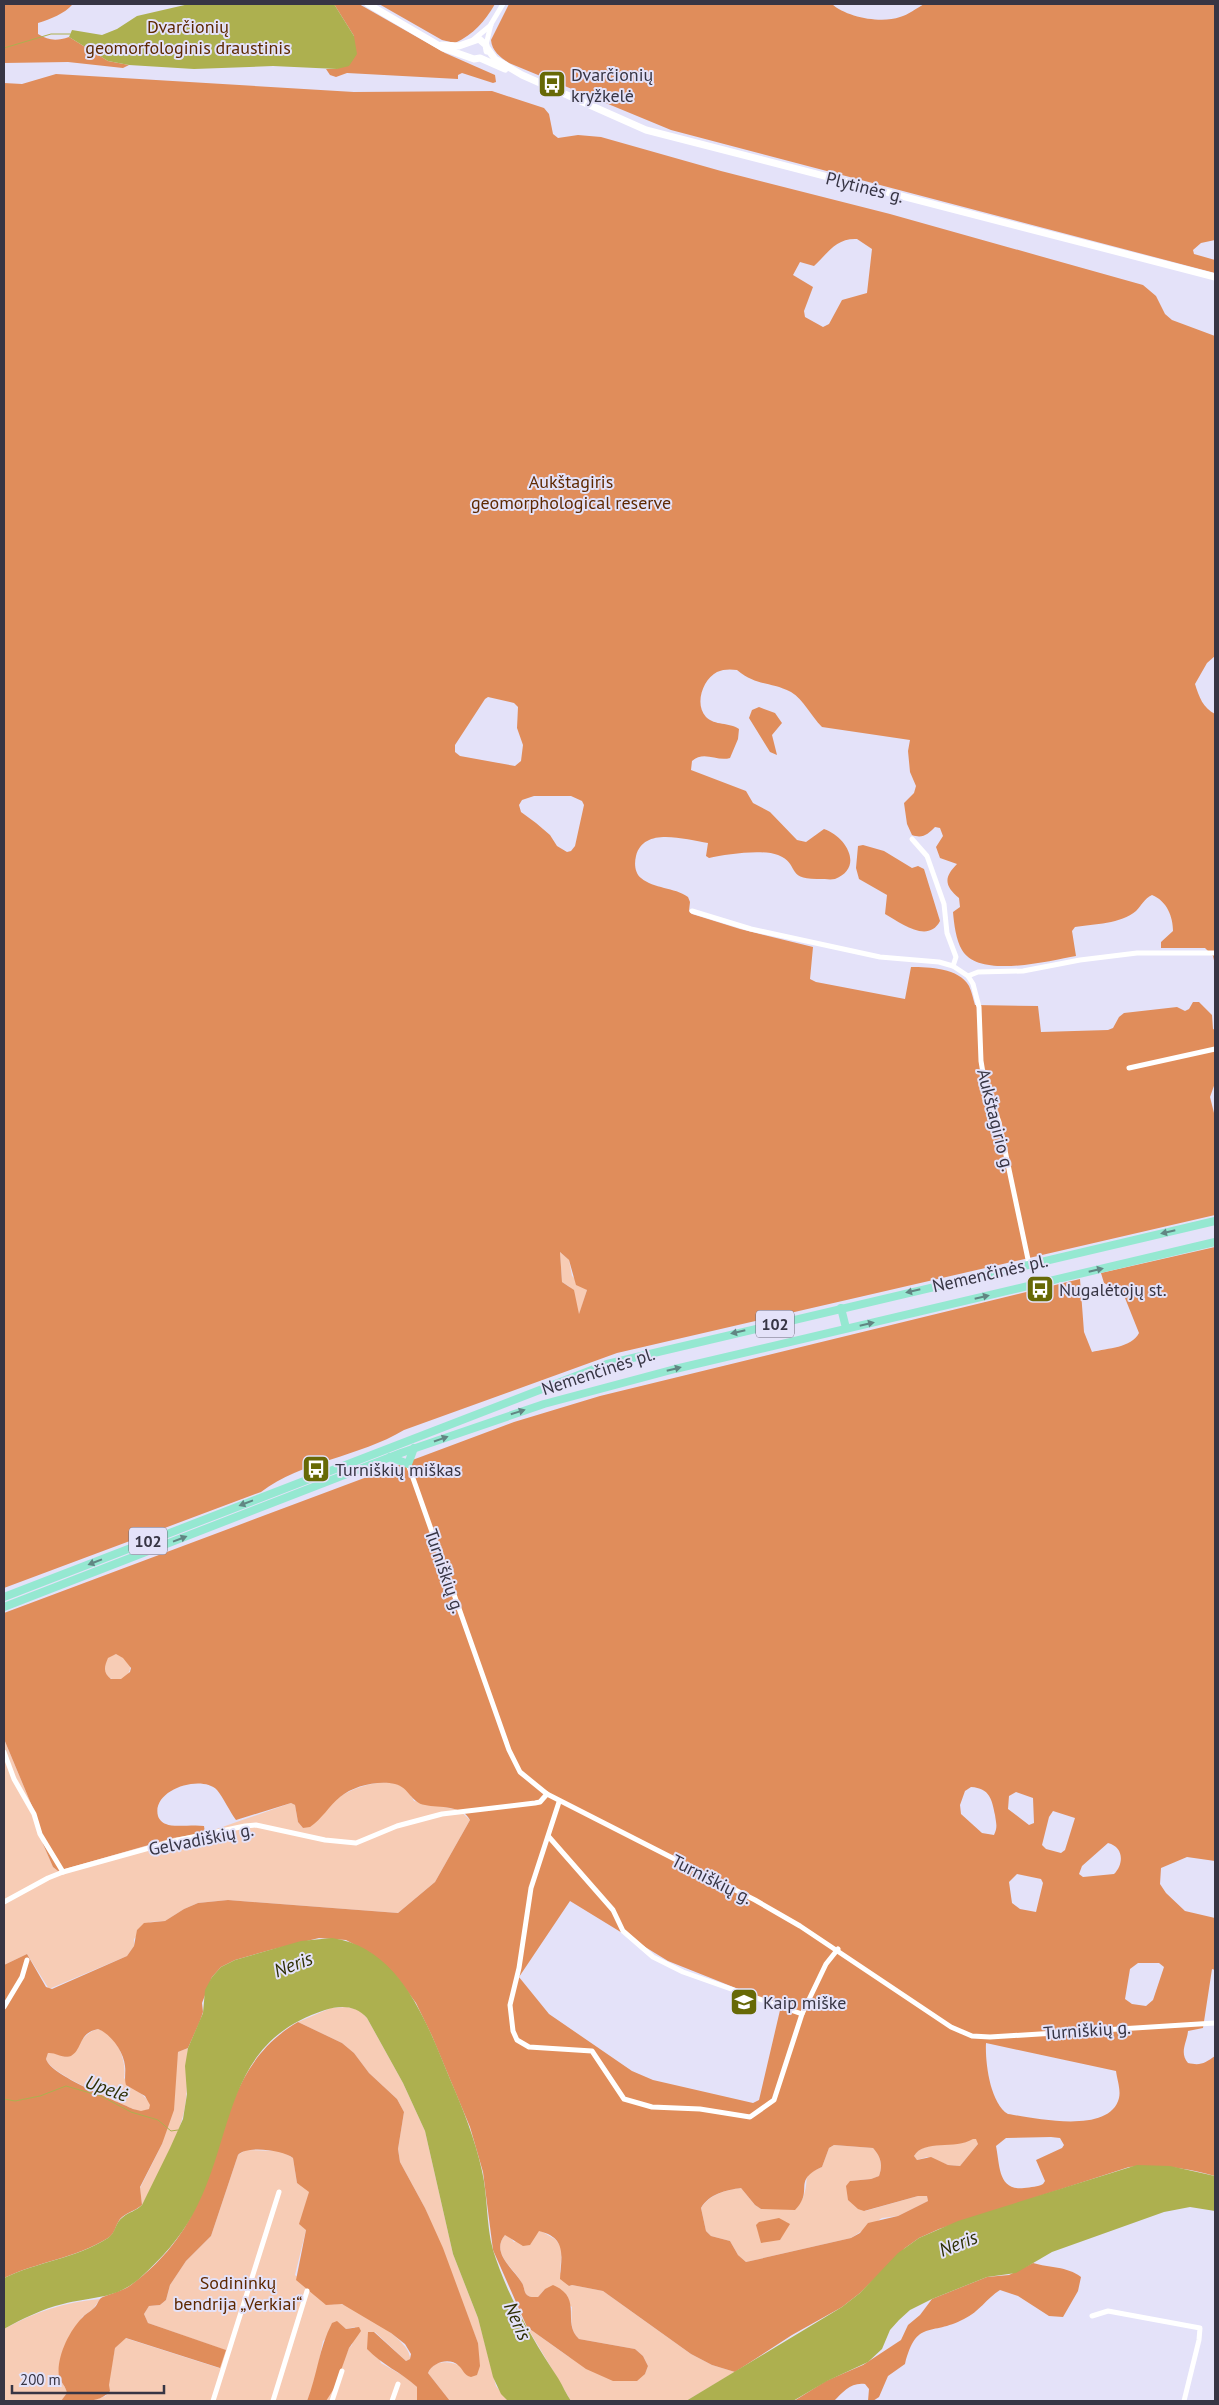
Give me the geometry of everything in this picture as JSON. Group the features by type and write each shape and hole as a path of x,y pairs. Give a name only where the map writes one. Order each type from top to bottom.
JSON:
{"main road":[{"path":"368,4 436,44 452,51 469,55 474,59 485,55 487,46 479,39 455,46 436,44"},
{"path":"469,55 467,49 471,41"},
{"name":"Plytinės g.","path":"487,46 495,58 522,75"},
{"name":"Plytinės g.","path":"480,58 646,130 1215,277"},
{"name":"Nemenčinės pl.","path":"4,1597 607,1364 1215,1221"},
{"name":"Nemenčinės pl.","path":"4,1608 414,1448 594,1390 846,1328 1215,1242"},
{"path":"841,1308 846,1328"},
{"path":"467,1417 472,1428"},
{"path":"390,1457 408,1464 414,1448"},
{"path":"292,1485 295,1494"}],"street":[{"path":"471,41 491,24 503,4"},
{"path":"487,46 491,24"},
{"path":"912,839 927,856 944,904 947,933 956,957 954,966"},
{"path":"692,911 752,929 880,957 926,960 954,966 968,976 978,972 1023,971 1080,960 1137,953 1215,952"},
{"name":"Aukštagirio g.","path":"968,976 973,984 979,1007 981,1061 985,1085 999,1122 1029,1264"},
{"path":"1128,1068 1215,1049"},
{"name":"Turniškių g.","path":"408,1464 509,1750 520,1772 547,1794 559,1802 755,1900 838,1949 951,2027 972,2036 990,2037 1215,2023"},
{"path":"4,1752 14,1779 34,1814 40,1834 63,1872"},
{"name":"Gelvadiškių g.","path":"4,1902 63,1872 178,1840 246,1826 256,1825 325,1840 362,1842 396,1826 442,1814 535,1803 544,1799 547,1794"},
{"path":"559,1802 531,1888 521,1958 510,2005 513,2030 520,2043 529,2047 592,2051 624,2099 652,2107 700,2109 750,2118 774,2100 802,2014 826,1964 838,1949"},
{"path":"549,1837 613,1910 623,1931 652,1957 683,1972 802,2014"},
{"path":"4,2007 22,1977 27,1960"},
{"path":"213,2401 279,2192"},
{"path":"273,2401 307,2291"},
{"path":"1092,2316 1108,2311 1200,2328 1199,2340 1184,2401"},
{"path":"332,2401 342,2371"},
{"path":"392,2401 398,2384"}],"green space":[{"path":"4,4 73,4 57,16 38,23 38,34 53,40 69,37 108,61 129,65 123,68 68,62 4,63"},
{"path":"334,4 359,4 445,53 495,75 496,82 493,83 462,73 458,75 458,79 347,73 336,77 330,75 326,69 337,69 354,36"},
{"path":"379,4 495,4 487,16 468,36 455,43 442,40"},
{"path":"509,4 832,4 838,9 855,16 883,20 903,16 924,4 1215,4 1215,240 1201,243 1193,250 1194,254 1215,260 1215,273 671,130 509,63 495,51 491,40"},
{"name":"Aukštagiris geomorphological reserve","path":"56,74 354,92 492,91 544,108 549,114 553,134 558,138 578,135 601,137 721,171 890,214 1143,285 1156,296 1165,314 1172,320 1215,336 1215,656 1207,663 1195,684 1202,702 1207,709 1215,714 1215,965 1213,956 1205,948 1161,948 1161,942 1173,931 1172,920 1162,901 1152,895 1136,911 1123,919 1075,927 1072,931 1076,956 1015,966 983,964 971,959 962,950 958,942 953,912 960,907 959,898 951,890 948,882 949,874 957,864 940,858 936,847 943,836 940,828 935,827 925,835 916,836 912,835 907,824 904,803 914,793 916,786 910,772 908,751 910,740 822,727 800,699 791,692 777,686 758,682 737,670 722,670 712,675 704,686 701,699 702,712 706,717 718,723 731,725 739,729 738,739 730,758 720,759 701,756 692,761 691,770 746,791 753,803 770,812 797,840 806,842 824,829 832,833 840,839 849,853 849,868 844,874 835,879 809,879 797,874 785,859 778,855 754,852 709,858 706,856 708,843 666,837 647,841 640,847 635,862 637,874 646,882 677,891 688,897 690,902 689,911 692,914 740,929 813,947 810,979 816,982 905,999 911,967 943,970 958,975 964,980 970,988 975,1005 1038,1006 1041,1032 1108,1030 1113,1028 1119,1017 1124,1013 1177,1007 1185,1011 1189,1009 1193,1002 1199,1002 1212,1015 1213,1029 1215,1030 1215,1083 1210,1097 1215,1117 1215,1215 617,1353 404,1430 368,1447 294,1473 261,1492 4,1588 4,83 22,84","holes":["850,239 857,239 872,249 867,293 842,300 829,324 823,327 805,317 804,311 813,287 793,275 800,262 814,266 833,247","488,697 514,703 518,707 517,728 523,745 521,761 515,766 460,756 455,752 455,745","534,796 571,796 582,801 584,805 575,846 571,851 567,852 557,846 550,835 521,812 519,805 522,800","560,1252 569,1260 576,1285 587,1290 579,1314 574,1290 562,1282"]},
{"path":"759,707 775,713 782,723 772,735 777,755 770,752 749,718 752,710"},
{"path":"863,845 884,851 912,868 918,866 924,869 940,921 935,928 929,931 914,930 885,914 887,895 859,879 856,868 858,846"},
{"path":"1215,1247 1215,1861 1187,1857 1161,1868 1160,1884 1166,1893 1185,1911 1215,1918 1215,1970 1212,1969 1203,2028 1188,2031 1184,2055 1188,2063 1192,2064 1203,2063 1215,2056 1215,2176 1173,2167 1129,2167 939,2229 919,2238 905,2248 860,2293 842,2307 792,2335 735,2372 712,2365 691,2354 603,2291 569,2286 560,2279 561,2249 555,2238 539,2231 530,2245 523,2246 505,2235 500,2248 502,2254 522,2283 527,2295 538,2297 545,2289 553,2285 562,2290 568,2297 572,2325 579,2339 635,2349 643,2356 648,2366 645,2374 637,2381 613,2381 586,2369 527,2327 493,2250 483,2172 470,2127 416,2003 397,1977 372,1954 346,1940 319,1938 235,1960 221,1967 212,1977 202,2003 203,2012 200,2021 188,2048 178,2052 174,2110 162,2144 140,2187 142,2205 122,2217 114,2232 96,2245 4,2278 4,1965 27,1954 46,1987 52,1989 127,1956 134,1946 137,1930 144,1923 165,1921 198,1903 228,1900 398,1913 435,1882 470,1820 467,1815 456,1809 420,1804 404,1788 395,1784 374,1783 345,1793 310,1827 303,1828 298,1822 295,1805 291,1803 236,1820 217,1790 210,1785 189,1784 169,1792 162,1799 158,1807 158,1816 162,1822 169,1825 204,1826 205,1833 173,1838 58,1871 53,1867 43,1844 37,1818 4,1739 4,1613 514,1422 600,1396 1080,1279 1084,1332 1092,1352 1125,1345 1131,1342 1139,1333 1123,1293 1104,1283 1101,1273","holes":["116,1654 123,1658 131,1668 130,1672 121,1679 111,1679 105,1672 108,1658","971,1787 986,1792 993,1804 996,1825 994,1835 982,1833 961,1814 960,1805 965,1791","1016,1792 1033,1798 1034,1823 1029,1825 1008,1809 1009,1796","1053,1811 1075,1818 1065,1850 1061,1853 1046,1849 1042,1845 1049,1817","1108,1843 1117,1848 1120,1852 1121,1861 1114,1874 1083,1877 1079,1874 1082,1866","1017,1874 1041,1879 1043,1883 1036,1912 1020,1909 1012,1903 1009,1882","570,1901 668,1961 781,2006 759,2100 753,2103 653,2080 632,2071 549,2014 519,1977","1138,1963 1159,1963 1164,1967 1153,2000 1146,2006 1132,2004 1125,1999 1130,1969","98,2029 112,2039 124,2061 126,2085 145,2096 150,2105 149,2109 141,2111 133,2109 71,2080 50,2066 46,2059 48,2053 65,2057 71,2056 75,2053 84,2037","986,2043 1116,2071 1119,2098 1113,2109 1102,2117 1087,2120 1052,2120 1008,2114 997,2101 988,2071","1006,2138 1060,2138 1064,2145 1062,2148 1036,2160 1045,2181 1041,2185 1024,2188 1009,2186 1002,2176 996,2146","973,2139 976,2139 978,2144 960,2166 948,2165 931,2157 917,2160 914,2156 919,2151 932,2146 958,2144","834,2145 873,2148 880,2161 879,2176 871,2179 850,2181 846,2186 848,2200 858,2209 864,2211 918,2196 927,2196 928,2201 898,2216 868,2223 860,2233 851,2238 746,2262 738,2255 730,2241 711,2236 706,2231 701,2208 713,2196 741,2188 755,2205 761,2209 795,2210 801,2203 805,2181 813,2172 822,2167 829,2148"]},
{"path":"560,1252 569,1260 572,1276 587,1290 579,1315 570,1287 562,1282"},
{"path":"117,1654 126,1658 130,1667 126,1676 117,1680 108,1676 104,1667 108,1658"},
{"path":"4,1739 37,1818 43,1844 53,1867 58,1871 173,1838 205,1833 291,1803 295,1805 298,1822 303,1828 315,1821 341,1796 364,1786 381,1783 398,1784 409,1792 414,1801 459,1810 470,1820 435,1882 398,1913 228,1900 198,1903 165,1921 150,1922 134,1939 134,1946 127,1956 49,1989 27,1954 4,1965"},
{"path":"347,2007 359,2010 367,2018 403,2083 425,2131 453,2254 478,2318 496,2386 508,2401 450,2401 428,2373 437,2364 450,2363 458,2365 478,2343 425,2208 400,2162 398,2149 404,2112 397,2099 369,2073 354,2053 342,2043 298,2022 331,2008"},
{"path":"298,2022 342,2043 354,2053 369,2073 397,2099 404,2112 398,2149 400,2162 425,2208 443,2248 478,2343 480,2366 477,2375 471,2377 465,2374 455,2363 442,2362 430,2369 428,2373 450,2401 417,2401 417,2387 367,2349 368,2332 374,2332 406,2361 410,2359 411,2354 405,2344 391,2333 342,2304 326,2305 296,2280 306,2230 299,2224 309,2192 297,2183 293,2158 274,2151 257,2149 242,2152 238,2155 211,2236 186,2261 170,2285 166,2300 160,2305 149,2306 144,2314 148,2323 226,2350 220,2368 126,2338 115,2348 109,2385 110,2391 106,2395 94,2400 61,2401 67,2393 59,2377 60,2362 64,2345 72,2330 95,2307 100,2299 128,2287 149,2270 177,2239 194,2211 206,2182 225,2122 237,2093 251,2067 271,2042"},
{"path":"98,2029 105,2032 115,2042 124,2064 124,2078 148,2101 151,2105 149,2109 141,2112 85,2087 59,2072 46,2059 48,2053 66,2057 88,2034"},
{"path":"188,2048 187,2092 183,2118 167,2157 142,2205 140,2188 162,2144 178,2052"},
{"path":"977,2139 978,2144 960,2166 948,2165 927,2157 917,2160 914,2156 925,2147 965,2142"},
{"path":"834,2145 873,2148 878,2155 881,2165 879,2176 871,2179 850,2181 865,2211 918,2196 927,2196 928,2201 898,2216 882,2218 851,2238 746,2262 738,2255 730,2241 711,2236 706,2231 701,2208 709,2199 730,2190 741,2188 755,2205 761,2209 795,2209 803,2197 808,2176 822,2167 829,2148"},
{"name":"Sodininkų bendrija „Verkiai“","path":"246,2150 281,2151 293,2158 297,2183 307,2188 309,2192 306,2230 295,2275 328,2302 342,2304 361,2313 384,2328 403,2344 410,2359 406,2361 375,2332 368,2333 381,2363 407,2378 417,2387 417,2401 326,2401 352,2345 355,2327 346,2329 342,2326 323,2341 315,2381 307,2401 90,2401 106,2396 115,2348 125,2338 219,2368 225,2350 148,2323 144,2314 149,2306 160,2305 166,2300 170,2285 186,2261 211,2236 238,2155"},
{"path":"779,2218 790,2224 780,2240 761,2243 756,2225 759,2222"},
{"path":"539,2230 555,2239 562,2248 560,2272 569,2286 603,2291 691,2354 712,2365 735,2372 686,2401 571,2401 527,2327 569,2357 645,2374 648,2366 643,2356 635,2349 579,2339 574,2332 571,2320 572,2307 545,2289 538,2297 530,2297 526,2294 522,2283 502,2254 501,2242 505,2235 508,2235 514,2242"},
{"path":"1033,2263 1064,2269 1081,2277 1078,2291 1063,2317 1049,2316 1018,2296 1000,2290 969,2316 952,2324 920,2334 914,2340 905,2364 888,2376 879,2397 873,2401 868,2401 869,2389 865,2384 860,2384 848,2388 834,2401 794,2401 826,2381 863,2365 901,2340 908,2325 920,2315 932,2299 987,2277 1009,2275"},
{"path":"100,2299 93,2309 82,2317 60,2379 68,2393 61,2401 4,2401 4,2329 50,2309"},
{"path":"337,2321 346,2329 359,2327 361,2331 349,2348 335,2387 326,2401 307,2401 328,2333 332,2323"}],"water":[{"name":"Dvarčionių geomorfologinis draustinis","path":"189,4 334,4 354,36 357,54 349,66 337,69 273,66 194,69 129,65 108,61 69,37 72,30 102,35 117,29 137,16"},
{"name":"Neris","path":"332,1938 356,1944 376,1956 393,1972 408,1991 420,2012 459,2102 476,2147 484,2181 493,2250 505,2284 539,2348 571,2401 508,2401 501,2394 493,2377 478,2318 453,2254 425,2131 403,2083 367,2018 353,2008 348,2007 336,2007 325,2010 292,2025 267,2045 249,2068 237,2095 207,2184 193,2214 176,2240 148,2271 131,2285 113,2294 55,2306 4,2329 4,2278 96,2245 111,2236 120,2219 142,2205 183,2119 187,2094 185,2066 188,2048 203,2013 205,1990 212,1977 221,1967 235,1960 301,1941"},
{"name":"Neris","path":"1137,2165 1170,2166 1215,2176 1215,2211 1190,2207 1164,2212 1052,2252 1016,2273 987,2277 932,2299 910,2310 899,2320 890,2330 882,2349 868,2362 827,2381 793,2401 686,2401 842,2307 860,2293 898,2253 919,2238 958,2221"}],"waterway":[{"path":"4,48 51,34 70,34"},
{"name":"Upelė","path":"4,2099 15,2101 40,2096 66,2086 101,2096 131,2112 158,2120 171,2131 178,2130"}],"place":[{"name":"Dvarčionių kryžkelė","path":"552,84"},
{"name":"Nugalėtojų st.","path":"1040,1289"},
{"name":"Turniškių miškas","path":"316,1469"},
{"name":"Kaip miške","path":"744,2002"}]}
